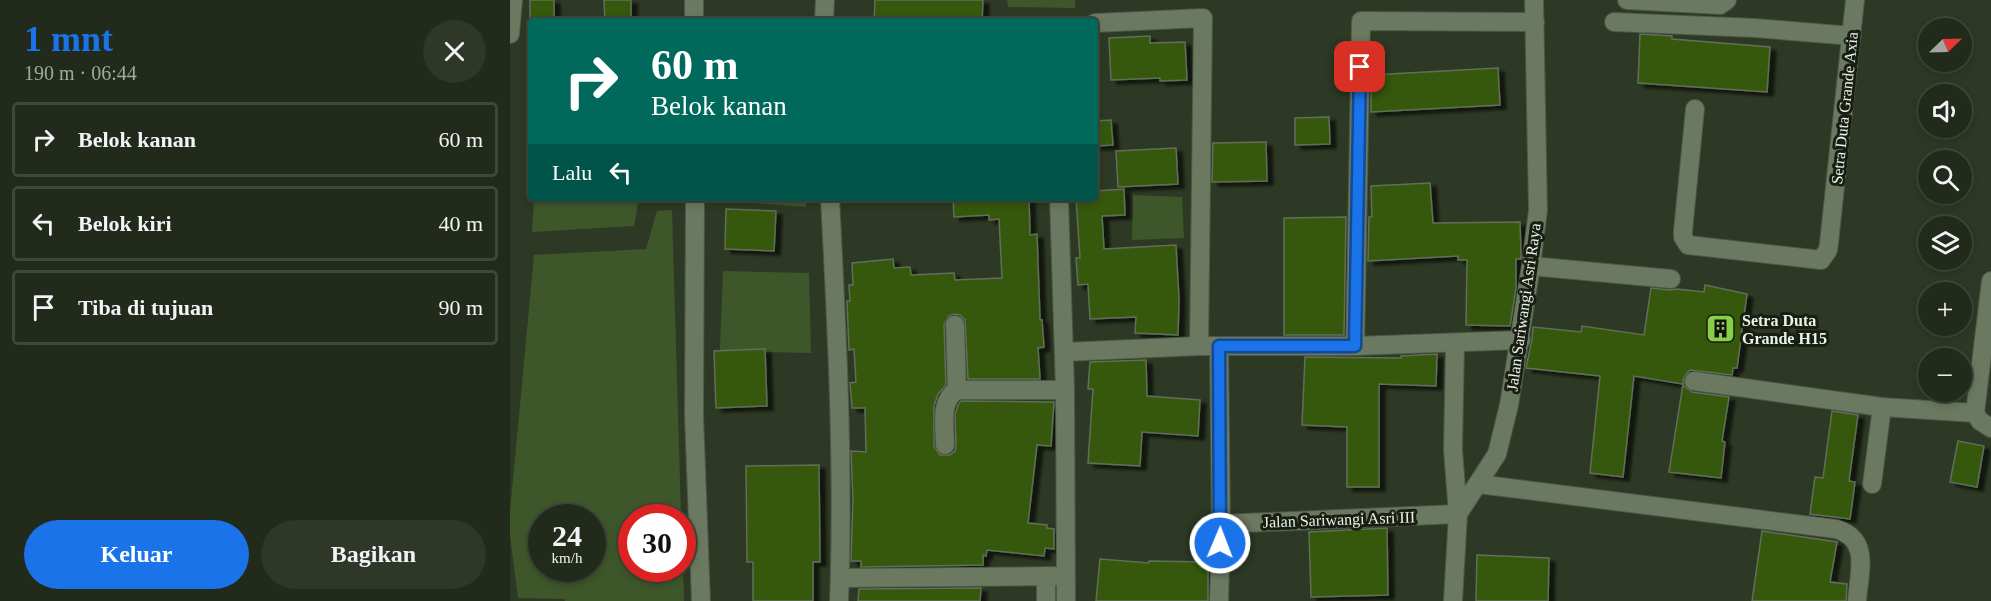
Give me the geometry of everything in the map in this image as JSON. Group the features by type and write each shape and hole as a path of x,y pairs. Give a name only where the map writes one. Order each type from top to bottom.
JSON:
{"street":[{"path":"510,34 513,0"},
{"path":"694,0 694,18"},
{"path":"824,18 825,0"},
{"name":"Jalan Sariwangi Asri Raya","path":"1458,514 1497,454 1521,340 1538,210 1534,0"},
{"path":"1627,0 1720,4 1727,0"},
{"name":"Setra Duta Grande Axia","path":"1695,109 1683,231 1683,237 1688,245 1821,260 1828,250 1833,215 1855,0"},
{"path":"1098,23 1203,18 1199,346"},
{"path":"1355,346 1361,21 1535,22"},
{"path":"1614,22 1755,28 1852,36"},
{"path":"695,201 694,416 701,601"},
{"path":"830,201 841,414 839,601"},
{"path":"1059,201 1058,231 1065,390 1066,601"},
{"path":"1531,266 1671,279"},
{"path":"1991,281 1975,413 1980,422 1991,428"},
{"path":"955,325 957,390"},
{"path":"1064,352 1199,346 1355,346 1521,340"},
{"path":"1453,601 1458,514 1453,450 1455,343"},
{"path":"1219,346 1221,524 1219,601"},
{"path":"1694,381 1882,407 1975,413"},
{"path":"945,445 945,406 949,395 957,390 1065,390"},
{"path":"1872,484 1882,407"},
{"path":"1478,484 1846,532 1854,537 1861,556 1857,601"},
{"name":"Jalan Sariwangi Asri III","path":"1221,524 1458,514"},
{"path":"1046,576 1046,601"},
{"path":"840,578 1065,576"}],"green space":[{"path":"1007,0 1075,0 1075,8 1008,7"},
{"path":"1133,195 1182,197 1184,238 1132,240"},
{"path":"534,201 638,201 634,226 532,232"},
{"path":"730,201 806,201 806,207"},
{"path":"672,210 681,504 618,504 618,582 684,582 684,601 565,601 565,599 518,598 510,535 510,512 534,255 646,249 657,211"},
{"path":"723,271 809,273 811,353 720,351"}],"building":[{"path":"530,0 554,0 554,18 530,18"},
{"path":"604,0 631,0 631,18 605,18"},
{"path":"875,0 983,0 982,18 874,18"},
{"path":"1640,34 1770,47 1767,92 1638,83"},
{"path":"1150,36 1150,43 1185,42 1187,80 1160,81 1160,78 1111,80 1109,38"},
{"path":"1498,68 1500,105 1371,112 1371,75"},
{"path":"1329,117 1330,144 1295,145 1295,118"},
{"path":"1111,120 1113,145 1098,146 1098,121"},
{"path":"1266,142 1267,181 1212,182 1213,143"},
{"path":"1176,148 1178,184 1118,187 1116,151"},
{"path":"1430,183 1433,223 1520,222 1521,259 1516,259 1516,288 1510,326 1466,325 1467,260 1458,260 1458,256 1368,261 1369,217 1372,217 1371,186"},
{"path":"1124,189 1125,215 1102,216 1104,249 1176,245 1178,335 1135,333 1136,317 1090,319 1088,284 1078,285 1076,258 1080,258 1076,201 1098,201 1098,191"},
{"path":"953,201 1029,201 1030,235 1037,234 1040,320 1042,320 1044,347 1038,348 1040,379 968,379 965,320 960,315 949,316 944,325 946,385 938,394 934,406 934,446 940,455 950,455 955,451 955,415 961,401 1054,402 1051,446 1037,445 1028,523 1047,525 1047,528 1054,529 1054,549 1045,548 1044,556 987,550 986,556 983,555 983,565 861,567 861,561 851,561 853,499 851,451 866,452 865,408 852,408 850,383 856,382 854,349 849,350 847,301 850,301 849,285 853,285 852,263 893,259 894,268 910,267 911,275 954,273 955,280 1002,278 999,219 989,220 989,215 954,217"},
{"path":"726,209 776,211 774,251 725,249"},
{"path":"1346,217 1344,335 1284,335 1284,218"},
{"path":"1705,285 1747,294 1737,368 1733,368 1732,375 1690,370 1683,380 1684,386 1692,392 1729,397 1722,441 1725,442 1721,478 1669,472 1683,384 1634,376 1623,477 1590,473 1600,376 1526,368 1533,327 1581,332 1582,326 1644,335 1651,288 1704,292"},
{"path":"765,349 767,406 716,408 714,351"},
{"path":"1437,354 1436,386 1379,384 1379,487 1347,487 1347,427 1302,425 1305,357 1401,358 1401,356"},
{"path":"1146,360 1147,396 1200,400 1198,436 1142,432 1140,466 1088,463 1093,389 1088,389 1090,362"},
{"path":"1832,411 1858,415 1849,481 1855,482 1850,519 1810,514 1815,477 1823,478"},
{"path":"1958,441 1984,446 1977,487 1950,482"},
{"path":"819,465 820,562 813,562 813,601 753,601 753,562 747,562 746,466"},
{"path":"1387,528 1388,595 1311,597 1309,532"},
{"path":"1762,531 1837,542 1830,582 1847,584 1846,601 1752,601"},
{"path":"1477,555 1549,558 1548,601 1476,601"},
{"path":"1100,559 1149,563 1149,561 1208,562 1208,601 1096,601"},
{"path":"981,588 980,601 858,601 859,589"}],"place":[{"name":"Setra Duta Grande H15","path":"1721,329"}],"route":[{"path":"1220,543 1219,346 1355,346 1360,67"}]}
